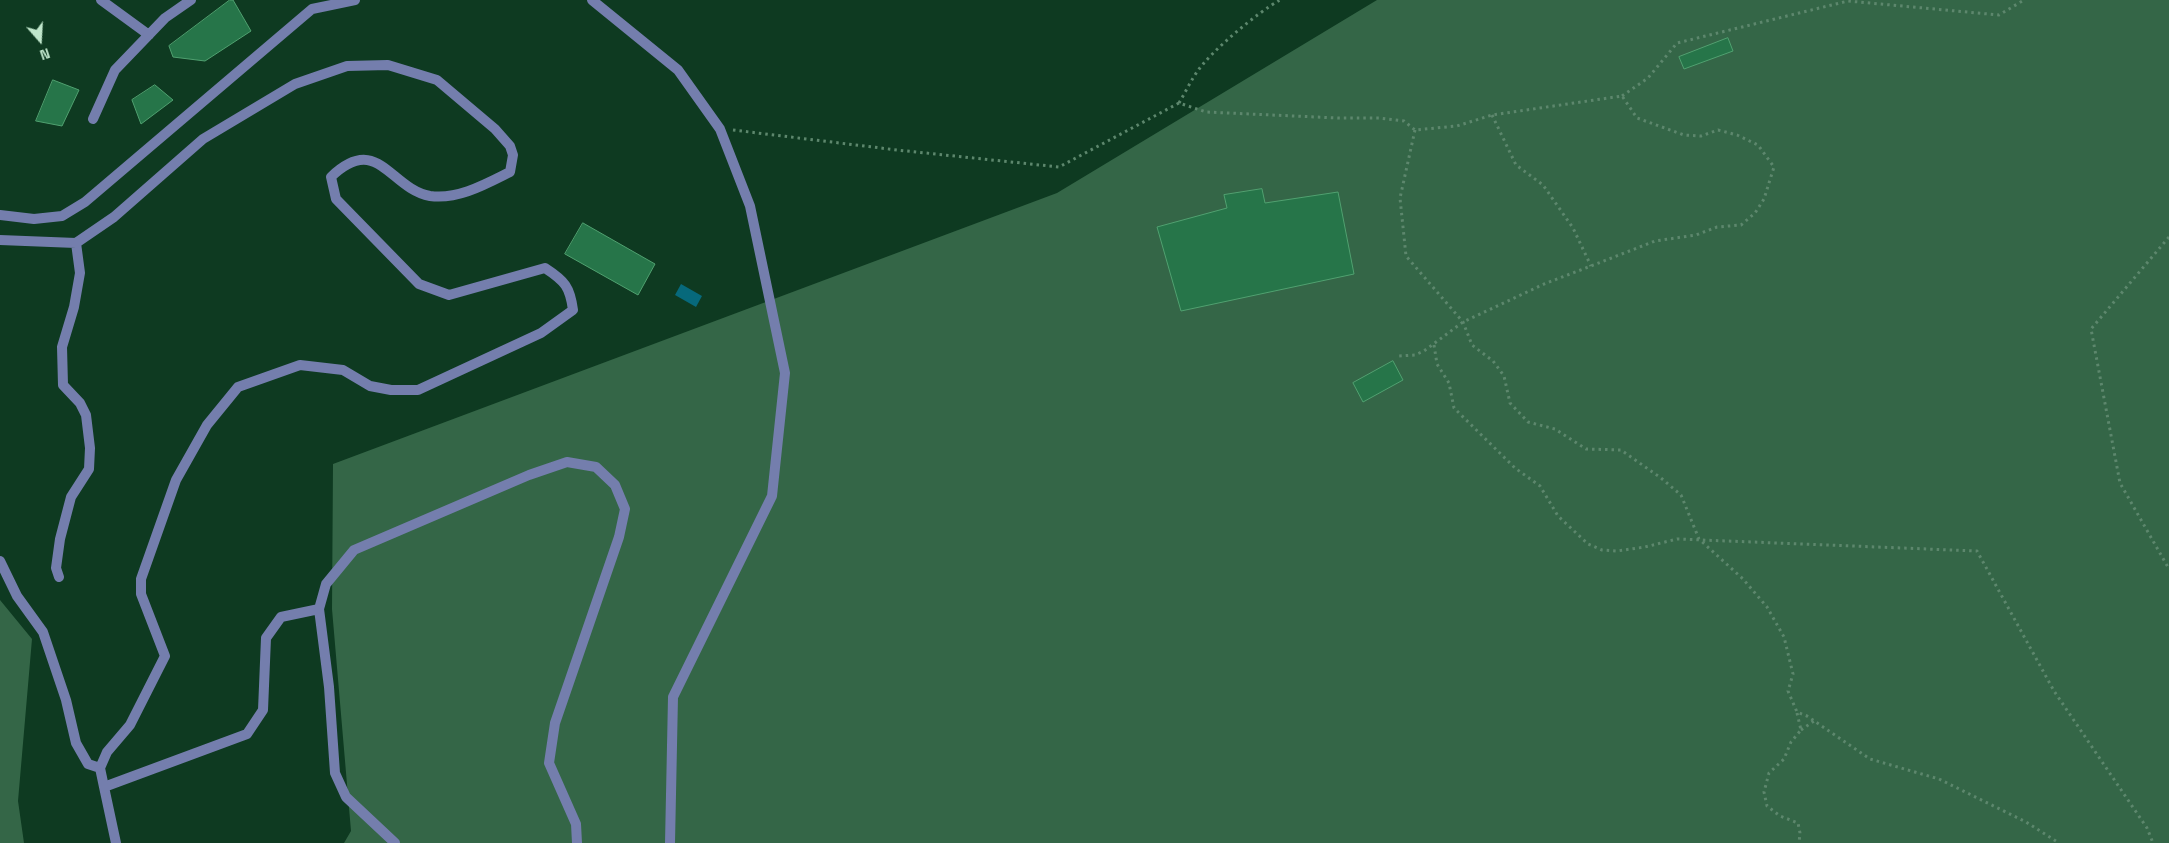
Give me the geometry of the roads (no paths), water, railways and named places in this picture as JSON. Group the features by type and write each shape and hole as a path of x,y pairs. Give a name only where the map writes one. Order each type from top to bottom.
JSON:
{"street":[{"path":"102,0 149,35"},
{"path":"93,119 115,70 165,18 191,0"},
{"path":"0,215 34,219 62,216 85,202 312,9 355,0"},
{"path":"592,0 678,70 720,129 750,206 785,373 772,496 673,698 670,843"},
{"path":"0,240 76,243 114,218 203,139 295,84 348,66 388,65 437,80 495,129 510,146 513,155 510,172 478,187 450,196 431,196 415,192 378,162 359,161 345,166 331,177 336,199 418,284 449,295 545,268 560,278 571,292 573,310 542,333 418,390 391,390 370,386 343,370 300,365 238,387 207,425 176,480 142,579 141,594 165,656 130,725 107,752 100,768 116,843"},
{"path":"59,577 56,568 60,539 71,497 89,469 90,448 86,415 80,403 63,385 62,347 74,307 80,273 76,243"},
{"path":"395,843 346,797 335,773 329,687 319,609 326,584 354,550 567,462 596,467 615,485 625,509 619,537 555,723 549,763 576,824 577,843"},
{"path":"0,561 17,596 43,632 66,700 76,743 88,764 100,768"},
{"path":"104,788 248,734 263,710 266,638 281,617 319,609"}],"water":[{"path":"681,284 702,296 696,307 675,295"}]}
